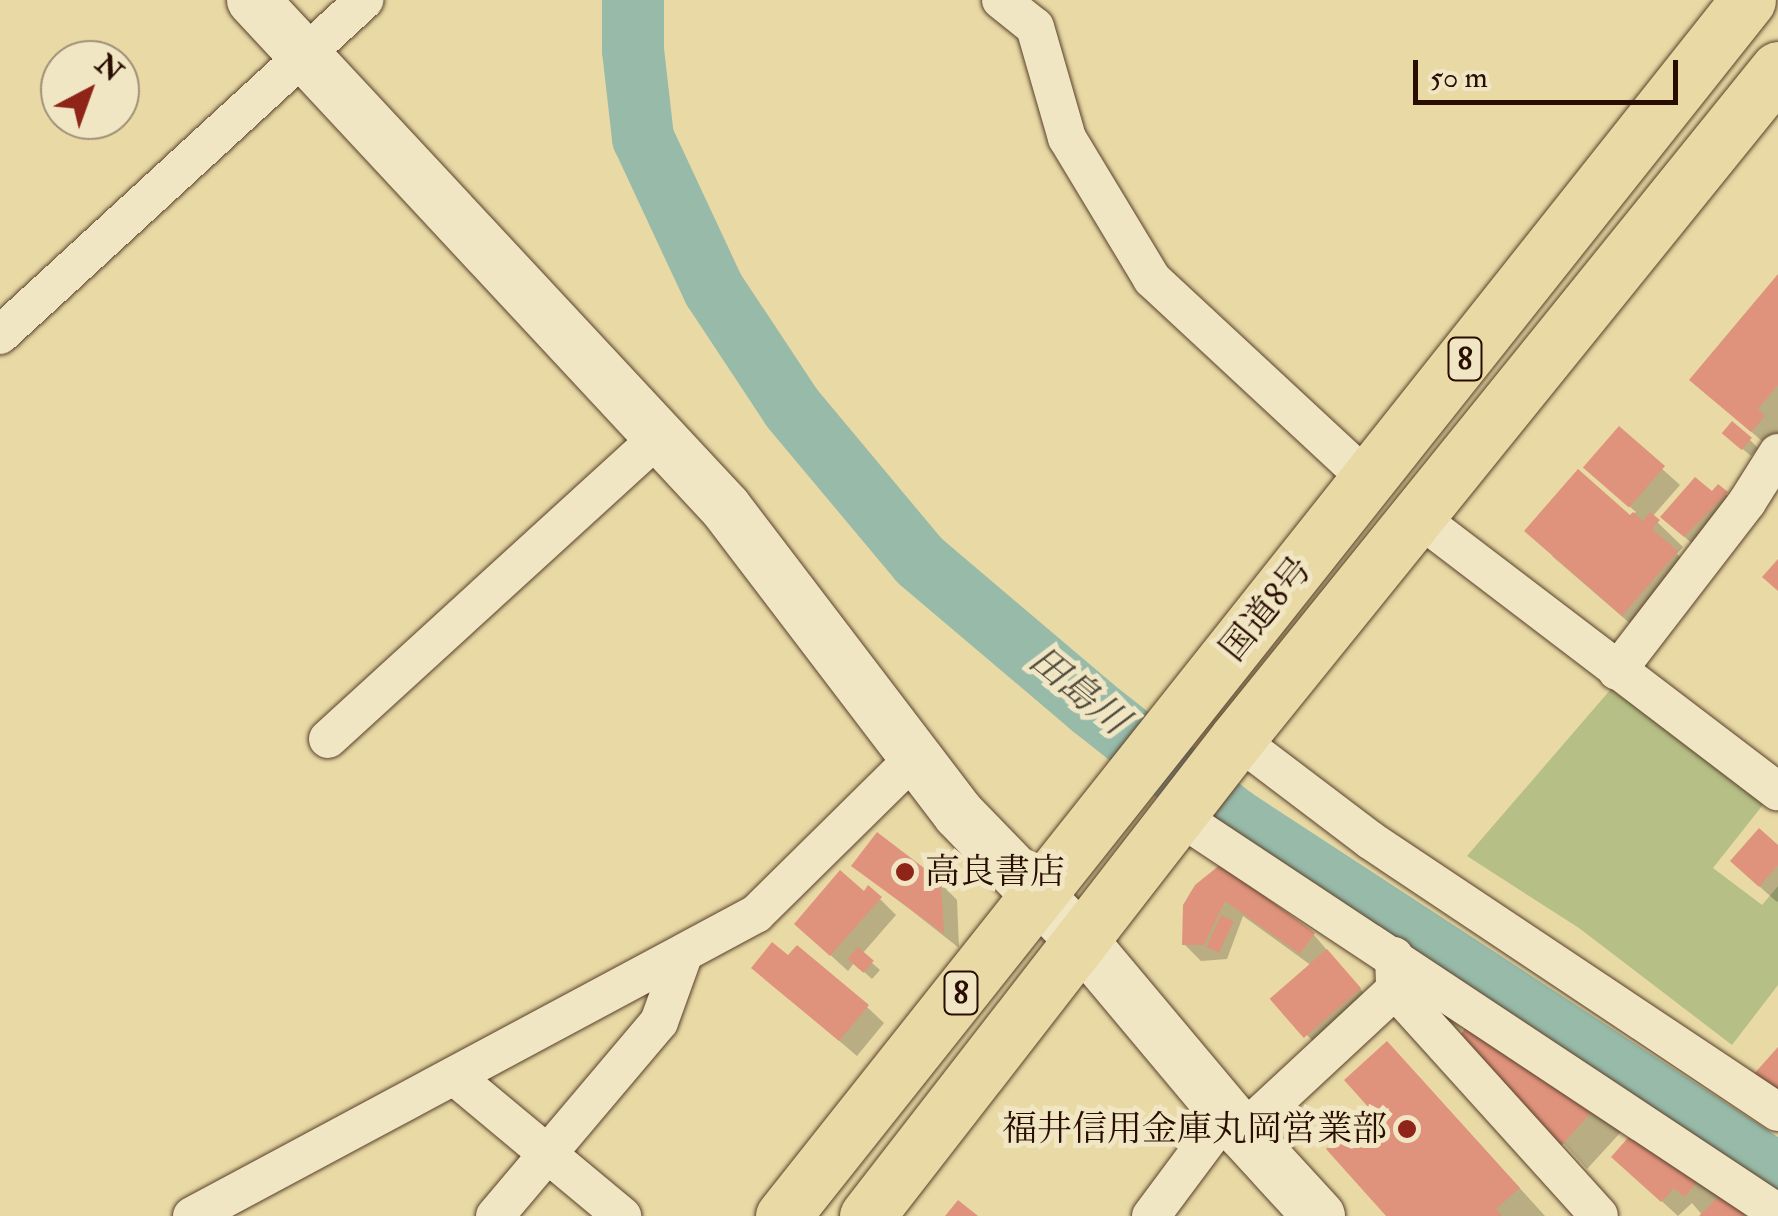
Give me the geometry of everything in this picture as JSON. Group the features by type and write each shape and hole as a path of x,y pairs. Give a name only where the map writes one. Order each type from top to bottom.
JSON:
{"highway":[{"name":"国道8号","path":"783,1216 1748,0"},
{"name":"国道8号","path":"868,1216 1232,745 1420,518 1778,69"}],"street":[{"path":"253,0 725,508 959,814 1081,940 1234,1123 1319,1216"},
{"path":"0,335 364,0"},
{"path":"1001,0 1034,28 1067,138 1152,279 1369,481"},
{"path":"328,739 660,437"},
{"path":"1617,671 1747,502 1778,453"},
{"path":"1420,518 1778,791"},
{"path":"1232,745 1778,1112"},
{"path":"192,1216 756,914 914,758"},
{"path":"1183,808 1394,974 1778,1213"},
{"path":"495,1216 659,1022 684,953"},
{"path":"1150,1216 1234,1123 1394,974"},
{"path":"1394,974 1599,1216"},
{"path":"454,1076 622,1216"}],"green space":[{"path":"1611,689 1766,801 1713,868 1762,905 1778,886 1778,985 1732,1045 1579,928 1467,856"}],"building":[{"path":"1778,274 1778,385 1758,409 1765,416 1751,432 1689,380"},
{"path":"1732,421 1752,438 1742,450 1722,433"},
{"path":"1619,426 1665,466 1629,508 1583,468"},
{"path":"1578,469 1630,515 1633,512 1643,521 1650,512 1660,520 1652,529 1678,551 1622,616 1524,531"},
{"path":"1695,477 1712,491 1718,484 1728,492 1684,537 1660,517"},
{"path":"1778,559 1778,591 1762,577"},
{"path":"1759,828 1778,845 1778,865 1759,887 1730,861"},
{"path":"877,832 941,881 944,934 851,866"},
{"path":"1221,864 1315,933 1300,954 1225,901 1204,945 1182,945 1183,905 1195,885"},
{"path":"840,870 864,891 868,885 882,897 830,956 794,924"},
{"path":"1221,915 1234,921 1219,953 1206,947"},
{"path":"772,942 788,955 797,945 869,1005 839,1041 751,968"},
{"path":"858,947 874,961 863,973 848,959"},
{"path":"1327,949 1361,988 1304,1038 1270,999"},
{"path":"1472,1018 1598,1105 1561,1146 1461,1034"},
{"name":"福井信用金庫丸岡営業部","path":"1387,1041 1520,1188 1496,1209 1502,1216 1386,1216 1326,1149 1370,1109 1344,1080"},
{"path":"1778,1047 1778,1097 1753,1075"},
{"path":"1634,1131 1703,1176 1684,1197 1674,1188 1661,1202 1611,1157"},
{"path":"1722,1193 1746,1216 1699,1216"},
{"path":"958,1200 978,1216 945,1216"}],"waterway":[{"name":"田島川","path":"633,0 633,50 643,138 714,290 792,408 920,561 1092,707 1233,818 1778,1174"}],"place":[{"name":"高良書店","path":"905,872"},
{"name":"福井信用金庫丸岡営業部","path":"1407,1129"}]}
